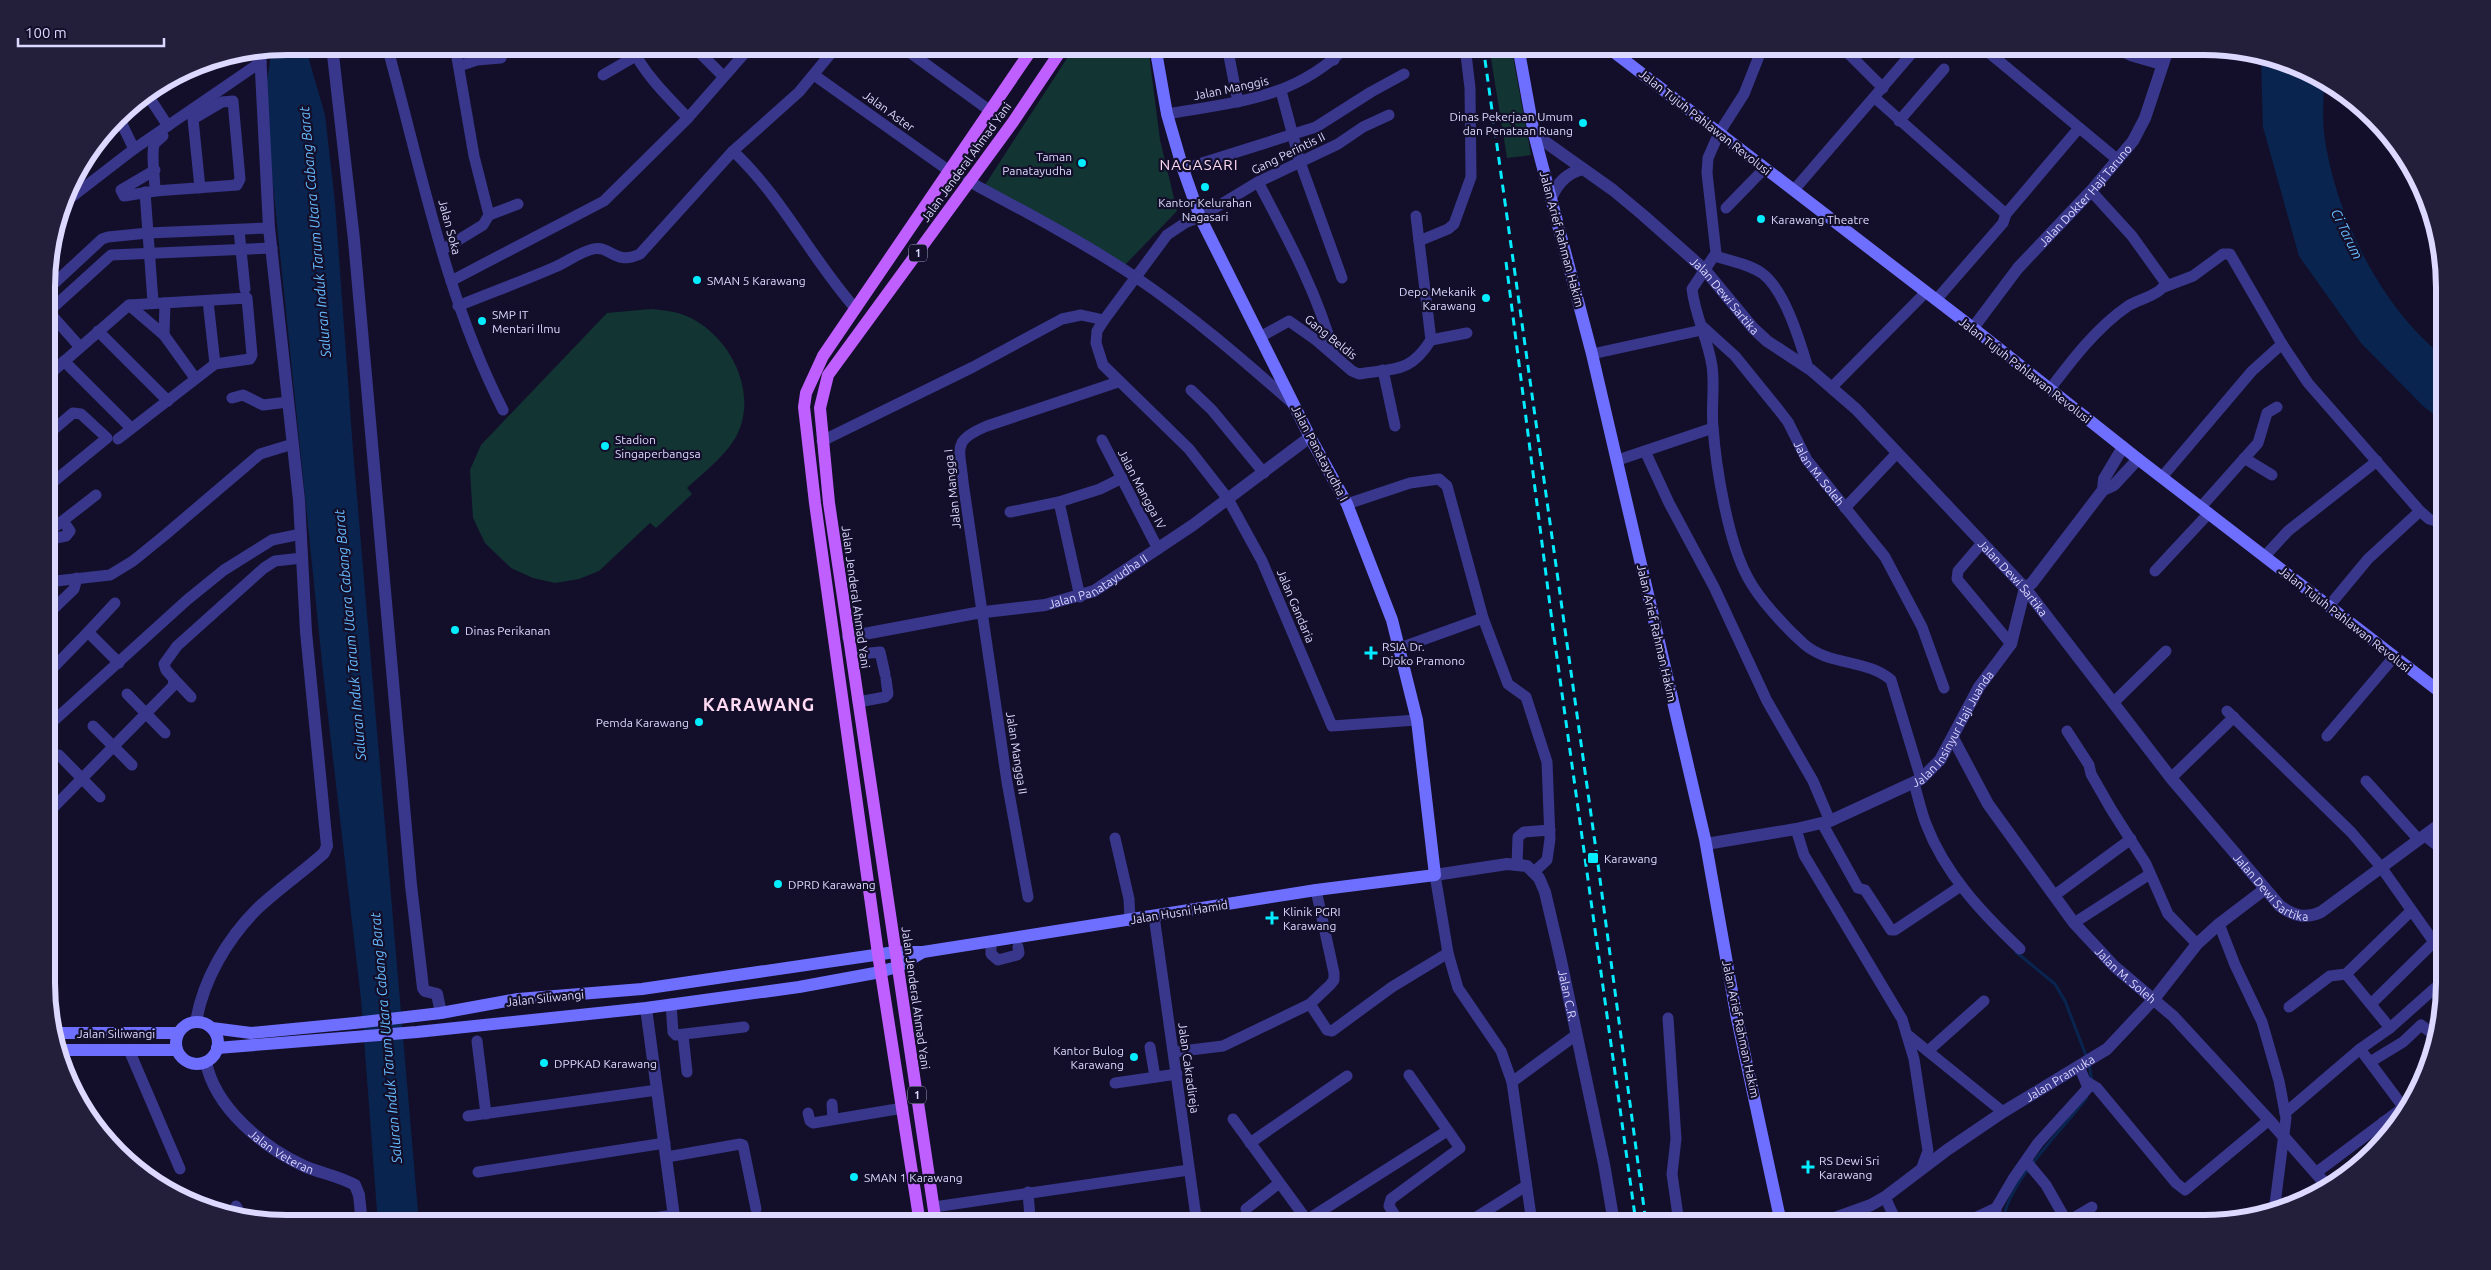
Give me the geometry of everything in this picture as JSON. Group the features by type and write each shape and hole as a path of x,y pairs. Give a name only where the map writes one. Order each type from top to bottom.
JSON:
{"main road":[{"name":"Jalan Jenderal Ahmad Yani","path":"919,1215 878,954 815,503 804,407 806,393 814,372 902,238 1028,55"},
{"name":"Jalan Jenderal Ahmad Yani","path":"935,1215 848,637 822,441 820,408 828,375 1013,122 1058,55"},
{"name":"Jalan Panatayudha I","path":"1157,55 1167,114 1183,169 1200,217 1310,437 1347,504 1392,620 1417,720 1435,875"},
{"name":"Jalan Arief Rahman Hakim","path":"1520,55 1534,134 1552,196 1618,460 1706,844 1736,1014 1779,1215"},
{"name":"Jalan Tujuh Pahlawan Revolusi","path":"1618,55 1764,169 1974,328 2162,478 2436,689"},
{"path":"902,238 918,252"},
{"path":"840,672 853,669"},
{"path":"849,738 862,734"},
{"name":"Jalan Husni Hamid","path":"878,954 923,952 1130,921 1316,890 1435,875"},
{"name":"Jalan Husni Hamid","path":"882,972 897,967 923,952"},
{"name":"Jalan Siliwangi","path":"212,1028 251,1033 441,1013 518,999 642,989 878,954"},
{"name":"Jalan Siliwangi","path":"217,1048 417,1032 646,1008 882,972"},
{"path":"755,973 760,992"},
{"path":"518,999 521,1021"},
{"path":"196,1022 204,1023 212,1028 218,1040 213,1056 206,1062 198,1064 189,1062 182,1057 177,1050 176,1041 178,1033 187,1024 196,1022"},
{"name":"Jalan Siliwangi","path":"60,1033 178,1033"},
{"name":"Jalan Siliwangi","path":"65,1050 177,1050"}],"street":[{"path":"333,55 354,240 423,988 425,991 437,994 441,1013"},
{"name":"Jalan Soka","path":"389,55 458,306 486,377 503,410"},
{"path":"457,55 474,156 489,215"},
{"path":"603,75 630,55"},
{"path":"636,55 661,90 688,118"},
{"path":"702,55 723,76"},
{"path":"451,281 596,207 613,193 688,118 743,55"},
{"path":"458,306 557,266 592,249 600,249 621,259 631,259 640,254 733,151 799,92 830,55"},
{"path":"913,55 989,110"},
{"path":"1229,55 1238,102"},
{"path":"1329,55 1334,60"},
{"name":"Jalan Manggis","path":"1167,114 1238,102 1281,91 1315,74 1339,55"},
{"path":"1420,241 1448,230 1454,224 1470,178 1470,88 1466,55"},
{"path":"1759,55 1725,137 1708,158 1707,173 1715,256 1707,273 1692,289 1694,304 1712,368 1713,428 1724,502 1747,576 1768,604 1809,648 1830,657 1870,668 1891,680 1918,781 1926,824 1973,903 2020,949"},
{"path":"1850,55 1883,88"},
{"path":"1794,190 1910,55"},
{"path":"1992,55 2118,160"},
{"path":"2130,55 2163,65"},
{"name":"Jalan Dokter Haji Taruno","path":"1974,328 2025,259 2091,191 2133,140 2144,118 2166,55"},
{"path":"74,195 260,57"},
{"path":"196,1022 202,996 212,972 237,932 257,909 324,853 327,846 306,632 301,534 293,444 269,228 260,57"},
{"path":"459,66 478,60 500,58"},
{"path":"1899,121 1944,69"},
{"name":"Jalan Aster","path":"814,74 948,170"},
{"path":"1183,169 1292,136 1332,119 1371,92 1404,74"},
{"path":"1281,91 1300,162 1342,278"},
{"path":"1875,98 2006,214"},
{"path":"151,100 168,126"},
{"path":"154,170 121,190 124,196 150,191 235,186 240,179 234,104 228,100 222,102 154,144 154,170 150,191 148,233 164,335"},
{"name":"Gang Perintis II","path":"1118,382 1098,357 1097,332 1134,277 1168,235 1185,222 1200,217 1258,182 1338,144 1363,127 1389,115"},
{"path":"193,120 200,188"},
{"path":"122,124 134,149"},
{"path":"1832,387 1931,296 2003,223 2006,214 2079,128"},
{"name":"Jalan Dewi Sartika","path":"1534,134 1583,168 1636,209 1707,273 1753,328 1786,355 1808,368 1832,387 1897,453 2025,588 2171,778 2280,906 2292,914 2303,916 2322,912 2436,827"},
{"path":"733,151 776,198 823,268 855,308"},
{"path":"1552,196 1564,178 1574,171 1583,168"},
{"path":"1726,208 1764,169"},
{"path":"968,181 1077,241 1134,277 1223,343 1294,404"},
{"path":"1258,182 1282,226 1320,311 1334,354"},
{"path":"2091,191 2164,277 2164,287"},
{"path":"442,250 483,225 489,215 518,204"},
{"path":"1416,216 1431,340 1466,333"},
{"path":"55,283 102,239 148,233 269,228"},
{"path":"239,230 245,289"},
{"path":"55,305 111,255 272,248"},
{"path":"2050,389 2115,315 2164,287 2194,276 2223,254 2230,254 2282,344 2308,383 2420,510 2430,519 2436,521"},
{"path":"1715,256 1752,268 1768,279 1787,311 1802,347 1808,368"},
{"path":"55,369 129,305 247,298 252,354 250,359 215,364 118,439"},
{"path":"208,301 215,364"},
{"path":"129,305 164,335 195,378"},
{"path":"822,441 973,366 1062,319 1081,315 1104,320"},
{"path":"55,320 80,346"},
{"name":"Gang Beldis","path":"1260,337 1289,321 1357,373 1405,366 1414,362 1431,340"},
{"path":"1592,354 1702,328"},
{"name":"Jalan M. Soleh","path":"1702,328 1735,356 1788,422 1807,460 1885,557 1922,627 1944,688"},
{"path":"98,331 168,401"},
{"path":"2162,478 2252,371 2282,344"},
{"path":"64,361 131,428"},
{"path":"1384,370 1395,426"},
{"name":"Jalan Gandaria","path":"1118,382 1189,448 1228,499 1262,561 1332,726 1417,720"},
{"name":"Jalan Mangga I","path":"982,612 963,482 960,446 962,440 969,434 987,426 1118,382"},
{"path":"1191,390 1212,410 1264,473"},
{"path":"232,398 243,395 263,405 288,402"},
{"path":"2155,571 2261,438 2266,413 2277,406"},
{"path":"55,428 73,413 77,413 81,414 106,438 55,480"},
{"path":"1618,460 1713,428"},
{"name":"Jalan Panatayudha II","path":"848,637 982,612 1045,605 1080,597 1094,591 1158,549 1264,473 1310,437"},
{"name":"Jalan Mangga IV","path":"1102,440 1158,549"},
{"path":"55,581 105,577 125,565 165,535 260,454 293,444"},
{"name":"Jalan Insinyur Haji Juanda","path":"2103,490 2104,479 2123,447"},
{"path":"1645,452 1714,587 1766,701 1813,781 1826,822 1858,888 1865,890 1891,930 1895,930 1962,886"},
{"path":"1845,508 1897,453"},
{"path":"2244,458 2272,475"},
{"name":"Jalan Insinyur Haji Juanda","path":"1706,844 1826,822 1918,781 1940,760 1979,687 2011,644 2025,588 2032,583 2103,490 2114,485 2138,459"},
{"path":"2265,556 2288,531 2377,461"},
{"path":"1010,512 1059,502 1100,489 1122,478"},
{"path":"1347,504 1410,483 1439,479 1444,482 1483,618 1508,684 1526,697 1547,762 1550,830 1548,857 1535,871 1527,866 1498,865 1435,875 1448,953 1458,988 1501,1052 1512,1082 1531,1215"},
{"path":"55,537 66,536 70,531 63,521 96,495"},
{"path":"1059,502 1080,597"},
{"path":"2329,606 2368,559 2420,510"},
{"path":"55,720 179,606 224,570 272,540 301,534"},
{"path":"1982,543 1958,571 1957,579 2011,644"},
{"path":"191,697 166,670 164,664 177,646 264,568 275,561 302,558"},
{"path":"55,607 74,589 77,578"},
{"path":"55,666 115,603"},
{"name":"Jalan Mangga II","path":"982,612 1028,897"},
{"path":"1400,648 1483,618"},
{"path":"88,632 119,663"},
{"path":"2113,703 2166,651"},
{"path":"851,655 879,652 886,676 888,694 885,697 858,702"},
{"path":"2327,736 2394,657"},
{"path":"55,806 147,714 173,686 174,679"},
{"path":"127,694 165,733"},
{"path":"2171,778 2230,714 2351,832 2381,867 2434,942 2371,1004"},
{"path":"93,726 132,765"},
{"path":"2066,731 2089,765 2091,774 2131,839 2171,918 2197,944"},
{"name":"Jalan M. Soleh","path":"1953,738 1988,804 2074,923 2114,966 2154,999 2270,1120 2324,1181"},
{"path":"59,755 100,797"},
{"path":"2366,780 2422,838 2436,846"},
{"path":"1796,829 1804,855 1902,1019 1908,1036 1928,1151 1921,1170"},
{"path":"1517,865 1518,837 1524,832 1550,830"},
{"path":"1116,838 1129,899 1130,921"},
{"path":"2055,895 2131,839"},
{"name":"Jalan C.R.","path":"1535,871 1546,892 1604,1164 1613,1215"},
{"path":"2074,923 2150,874"},
{"name":"Jalan Pramuka","path":"1856,1215 1885,1197 1947,1150 2003,1112 2117,1041 2154,999 2197,944 2219,924 2265,889"},
{"path":"1174,1052 1223,1046 1310,1004 1334,980 1316,890"},
{"path":"2290,1007 2330,976 2346,974 2411,911"},
{"name":"Jalan Cakradireja","path":"1154,916 1196,1215"},
{"path":"2219,924 2235,965 2262,1022 2278,1073 2285,1113 2275,1204"},
{"path":"991,942 991,954 998,960 1017,955 1019,953 1018,947"},
{"path":"1310,1004 1327,1030 1332,1031 1392,987 1448,953"},
{"path":"2346,974 2390,1028"},
{"path":"2285,1113 2360,1049 2390,1028 2436,986"},
{"path":"1928,1052 1984,1001"},
{"path":"671,1004 673,1032 676,1035 744,1027"},
{"path":"646,1008 673,1215"},
{"path":"1668,1018 1676,1139 1672,1174 1678,1215"},
{"path":"2370,1062 2403,1042 2421,1025 2431,1032"},
{"path":"683,1035 687,1072"},
{"path":"1512,1082 1576,1035"},
{"path":"1908,1036 2003,1112"},
{"path":"477,1041 486,1114"},
{"path":"1150,1047 1155,1078"},
{"path":"2360,1049 2404,1100"},
{"path":"129,1050 180,1169"},
{"name":"Jalan Veteran","path":"206,1062 213,1082 232,1112 251,1131 274,1148 303,1165 354,1185 359,1195 361,1215"},
{"path":"2086,1062 2092,1085 2176,1183 2185,1190 2270,1120"},
{"path":"1115,1083 1177,1074"},
{"path":"1394,1215 1389,1206 1389,1202 1457,1152 1460,1145 1447,1131 1409,1075"},
{"path":"1250,1143 1347,1076"},
{"path":"1981,1215 1996,1208 2029,1164 2038,1143 2092,1085"},
{"path":"468,1116 657,1090"},
{"path":"832,1104 832,1119"},
{"path":"808,1113 813,1123 875,1107 903,1108"},
{"path":"2317,1172 2397,1112"},
{"path":"1233,1119 1278,1184 1302,1215"},
{"path":"2383,1122 2386,1127"},
{"path":"1319,1215 1447,1131"},
{"path":"478,1172 665,1143"},
{"path":"667,1156 743,1145 756,1209"},
{"path":"1928,1151 1947,1150"},
{"path":"2029,1164 2046,1185 2062,1215"},
{"path":"934,1207 1189,1170"},
{"path":"1246,1209 1278,1184"},
{"path":"1482,1215 1526,1186"},
{"path":"1028,1192 1030,1215"},
{"path":"1885,1197 1893,1215"},
{"path":"2079,1215 2092,1207"},
{"path":"1996,1208 1996,1215"}],"green space":[{"name":"Taman Panatayudha","path":"1069,55 1149,55 1160,140 1177,211 1124,266 985,185"},
{"path":"1490,55 1513,55 1531,155 1507,158"},
{"name":"Stadion Singaperbangsa","path":"651,309 678,313 696,321 710,331 732,358 739,374 743,391 744,408 741,425 737,434 718,460 687,488 692,494 656,528 650,523 599,571 579,579 555,583 533,578 511,568 485,543 473,518 470,470 481,445 607,313"}],"water":[{"name":"Saluran Induk Tarum Utara Cabang Barat","path":"271,55 308,55 325,115 335,203 353,450 418,1215 377,1215 361,999 324,681 270,156 267,81"},
{"name":"Ci Tarum","path":"2261,62 2279,67 2324,88 2324,133 2329,163 2349,225 2380,285 2399,312 2420,336 2436,350 2436,416 2423,406 2361,343 2299,256 2263,127"}],"waterway":[{"path":"2016,952 2055,984 2065,1001 2087,1058"},
{"path":"2089,1063 2092,1082"},
{"path":"2005,1215 2014,1191 2024,1174 2087,1097"}],"railway":[{"path":"1484,55 1597,857 1645,1215"},
{"path":"1506,262 1553,629 1635,1215"}],"place":[{"name":"Dinas Pekerjaan Umum dan Penataan Ruang","path":"1583,123"},
{"name":"Taman Panatayudha","path":"1082,163"},
{"name":"Kantor Kelurahan Nagasari","path":"1205,187"},
{"name":"Karawang Theatre","path":"1761,219"},
{"name":"SMAN 5 Karawang","path":"697,280"},
{"name":"Depo Mekanik Karawang","path":"1486,298"},
{"name":"SMP IT Mentari Ilmu","path":"482,321"},
{"name":"Stadion Singaperbangsa","path":"605,446"},
{"name":"Dinas Perikanan","path":"455,630"},
{"name":"RSIA Dr. Djoko Pramono","path":"1371,653"},
{"name":"Pemda Karawang","path":"699,722"},
{"name":"Karawang","path":"1593,858"},
{"name":"DPRD Karawang","path":"778,884"},
{"name":"Klinik PGRI Karawang","path":"1272,918"},
{"name":"Kantor Bulog Karawang","path":"1134,1057"},
{"name":"DPPKAD Karawang","path":"544,1063"},
{"name":"RS Dewi Sri Karawang","path":"1808,1167"},
{"name":"SMAN 1 Karawang","path":"854,1177"}],"district":[{"name":"NAGASARI","path":"1199,164"},
{"name":"KARAWANG","path":"759,704"}]}
